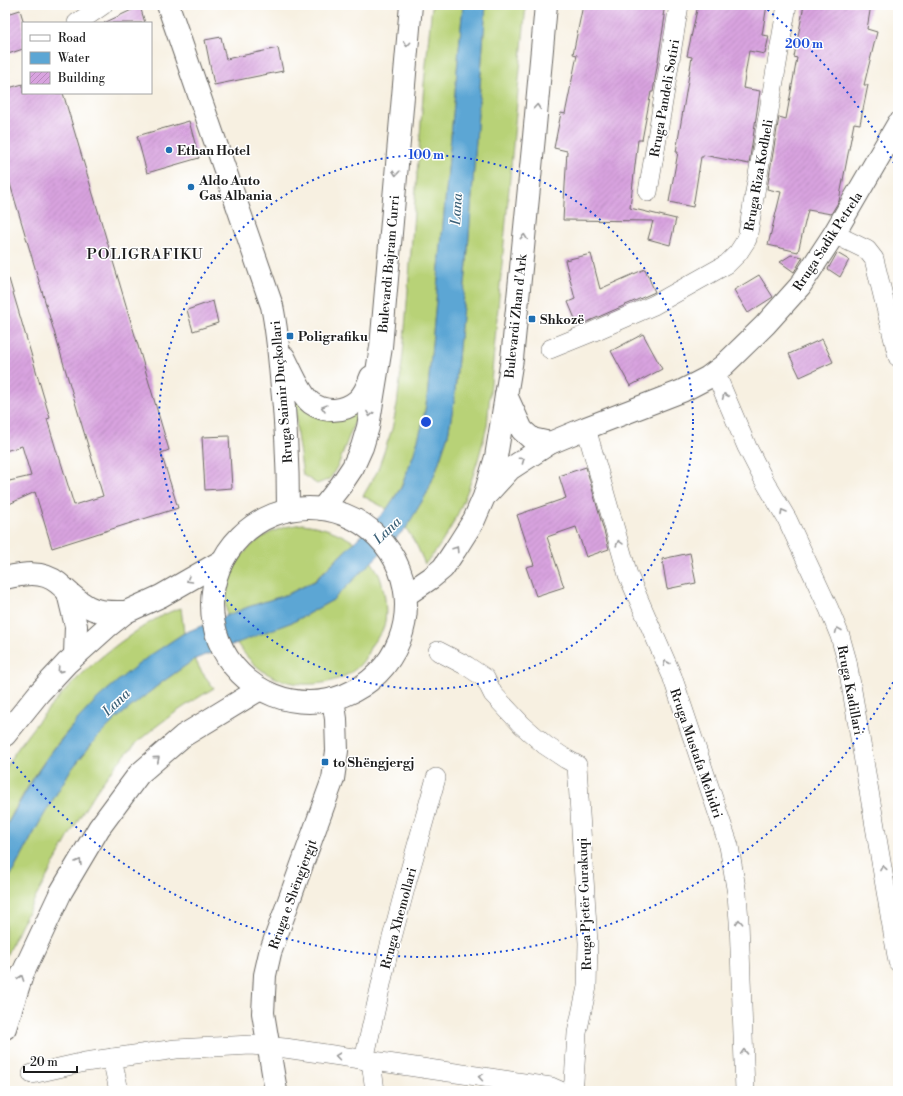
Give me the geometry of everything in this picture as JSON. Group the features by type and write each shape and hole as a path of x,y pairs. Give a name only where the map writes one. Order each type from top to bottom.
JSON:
{"main road":[{"name":"Rruga Saimir Duçkollari","path":"168,5 267,290 275,321 286,419 288,509"},
{"name":"Bulevardi Bajram Curri","path":"322,509 353,467 362,447 368,427 381,347 411,5"},
{"name":"Bulevardi Zhan d'Ark","path":"406,595 443,568 474,520 484,497 496,457 512,359 546,5"},
{"name":"Rruga Sadik Petrela","path":"484,497 510,469 550,443 696,385 715,372 765,325 790,298 810,272 834,234 898,124"},
{"path":"278,346 296,380 310,402 319,407 336,411 344,409 357,402 362,396 368,386 381,347"},
{"path":"506,394 522,430 532,439 550,443"},
{"path":"5,735 39,694 75,655 126,612 161,596 222,561 244,534 257,524 288,509 322,509 335,511 348,516 360,522 372,531 390,552 397,564 406,595 405,618 400,641 388,661 373,678 354,692 333,699 306,701 282,699 260,689 245,678 233,665 223,650 216,634 213,616 213,598 222,561"},
{"path":"5,578 24,573 48,576 58,582 68,593 94,609 109,612 126,612"},
{"path":"68,593 76,626 75,655"},
{"path":"5,1028 22,975 62,892 99,828 139,774 183,736 260,689"},
{"name":"Rruga e Shëngjergjt","path":"276,1091 263,1014 265,976 270,953 333,779 337,751 336,719 333,699"}],"street":[{"path":"78,22 103,5"},
{"name":"Rruga Pandeli Sotiri","path":"648,192 679,5"},
{"name":"Rruga Riza Kodheli","path":"550,349 654,305 727,264 738,253 746,239 787,5"},
{"path":"834,234 867,250 874,259 898,356"},
{"name":"Rruga Kadillari","path":"715,372 747,447 787,519 840,636 847,661 898,962"},
{"name":"Rruga Mustafa Mehidri","path":"586,428 628,575 672,676 729,846 737,894 739,921 745,1091"},
{"name":"Rruga Pjetër Gurakuqi","path":"438,651 467,666 485,678 493,694 522,725 566,760 577,765 588,944 587,987 577,1033 572,1091"},
{"name":"Rruga Xhemollari","path":"367,1060 389,950 436,778"},
{"path":"32,1074 86,1062 176,1049 251,1045 367,1060 551,1087 560,1091"},
{"path":"112,1058 119,1091"},
{"path":"367,1060 376,1091"}],"green space":[{"path":"432,5 463,5 427,399 422,426 414,453 401,487 387,509 363,496 377,472 392,429 397,405 403,354 424,84"},
{"path":"486,5 526,5 487,426 479,456 464,500 450,529 425,564 417,546 406,528 427,493 437,468 448,435 454,402 467,263"},
{"path":"295,395 359,410 339,463 330,479 317,484 303,475 297,435"},
{"path":"303,524 329,530 354,542 314,581 288,594 248,607 227,616 226,589 230,576 240,558 255,543 272,532 284,527"},
{"path":"371,561 382,583 385,597 386,612 384,626 363,661 350,673 327,682 314,684 289,682 261,670 249,659 236,642 295,621 333,600"},
{"path":"181,608 184,633 128,673 78,719 43,764 5,828 4,787 6,768 15,752 50,707 104,654 152,621 169,612"},
{"path":"195,659 201,671 214,688 195,699 150,731 113,769 78,820 31,906 5,958 5,886 70,771 96,739 116,719 161,683"}],"water":[{"name":"Lana","path":"463,5 486,5 467,263 454,402 448,435 427,493 406,528 333,600 295,621 195,659 161,683 116,719 96,739 70,771 5,886 5,828 33,779 49,755 78,719 98,698 149,656 184,633 248,607 288,594 315,581 387,509 401,488 422,426 427,399"}],"building":[{"path":"583,5 665,5 663,16 665,16 653,92 651,92 642,140 638,140 630,208 676,219 670,245 648,239 653,221 563,220 567,151 554,148 561,113 565,114 577,55 573,54"},
{"path":"698,5 767,5 762,35 769,36 765,54 749,51 743,88 760,91 749,164 703,155 703,157 701,157 693,207 669,202 692,57 687,56"},
{"path":"804,5 871,5 867,29 877,32 864,85 868,85 860,124 854,123 839,201 831,214 808,210 798,252 768,245 781,192 767,189 779,117 786,119 797,58 794,57"},
{"path":"140,6 145,22 106,22"},
{"path":"20,10 23,22 22,49 5,55 5,15"},
{"path":"221,37 226,59 278,48 283,71 214,85 205,40"},
{"path":"22,84 22,94 63,94 169,450 161,453 178,508 52,548 35,492 5,506 5,482 31,476 22,446 5,451 5,279 9,279 50,418 47,419 74,505 103,496 5,167 5,89"},
{"name":"Ethan Hotel","path":"189,121 199,158 147,173 137,136"},
{"path":"837,253 849,260 840,277 828,269"},
{"path":"591,254 600,289 645,269 655,292 578,326 568,302 575,299 565,260"},
{"path":"791,255 803,257 794,272 780,262"},
{"path":"759,275 773,297 748,313 734,290"},
{"path":"213,301 218,323 193,331 187,310"},
{"path":"643,334 662,369 630,386 611,351"},
{"path":"822,339 833,362 800,377 789,354"},
{"path":"229,436 232,488 205,490 202,437"},
{"path":"586,467 609,549 586,557 576,527 547,537 564,587 536,596 526,567 534,565 517,515 566,498 559,476"},
{"path":"690,553 696,583 667,589 662,559"}],"place":[{"name":"Ethan Hotel","path":"169,150"},
{"name":"Aldo Auto Gas Albania","path":"191,187"},
{"name":"Shkozë","path":"532,319"},
{"name":"Poligrafiku","path":"290,336"},
{"name":"to Shëngjergj","path":"325,762"}],"district":[{"name":"POLIGRAFIKU","path":"145,254"}]}
